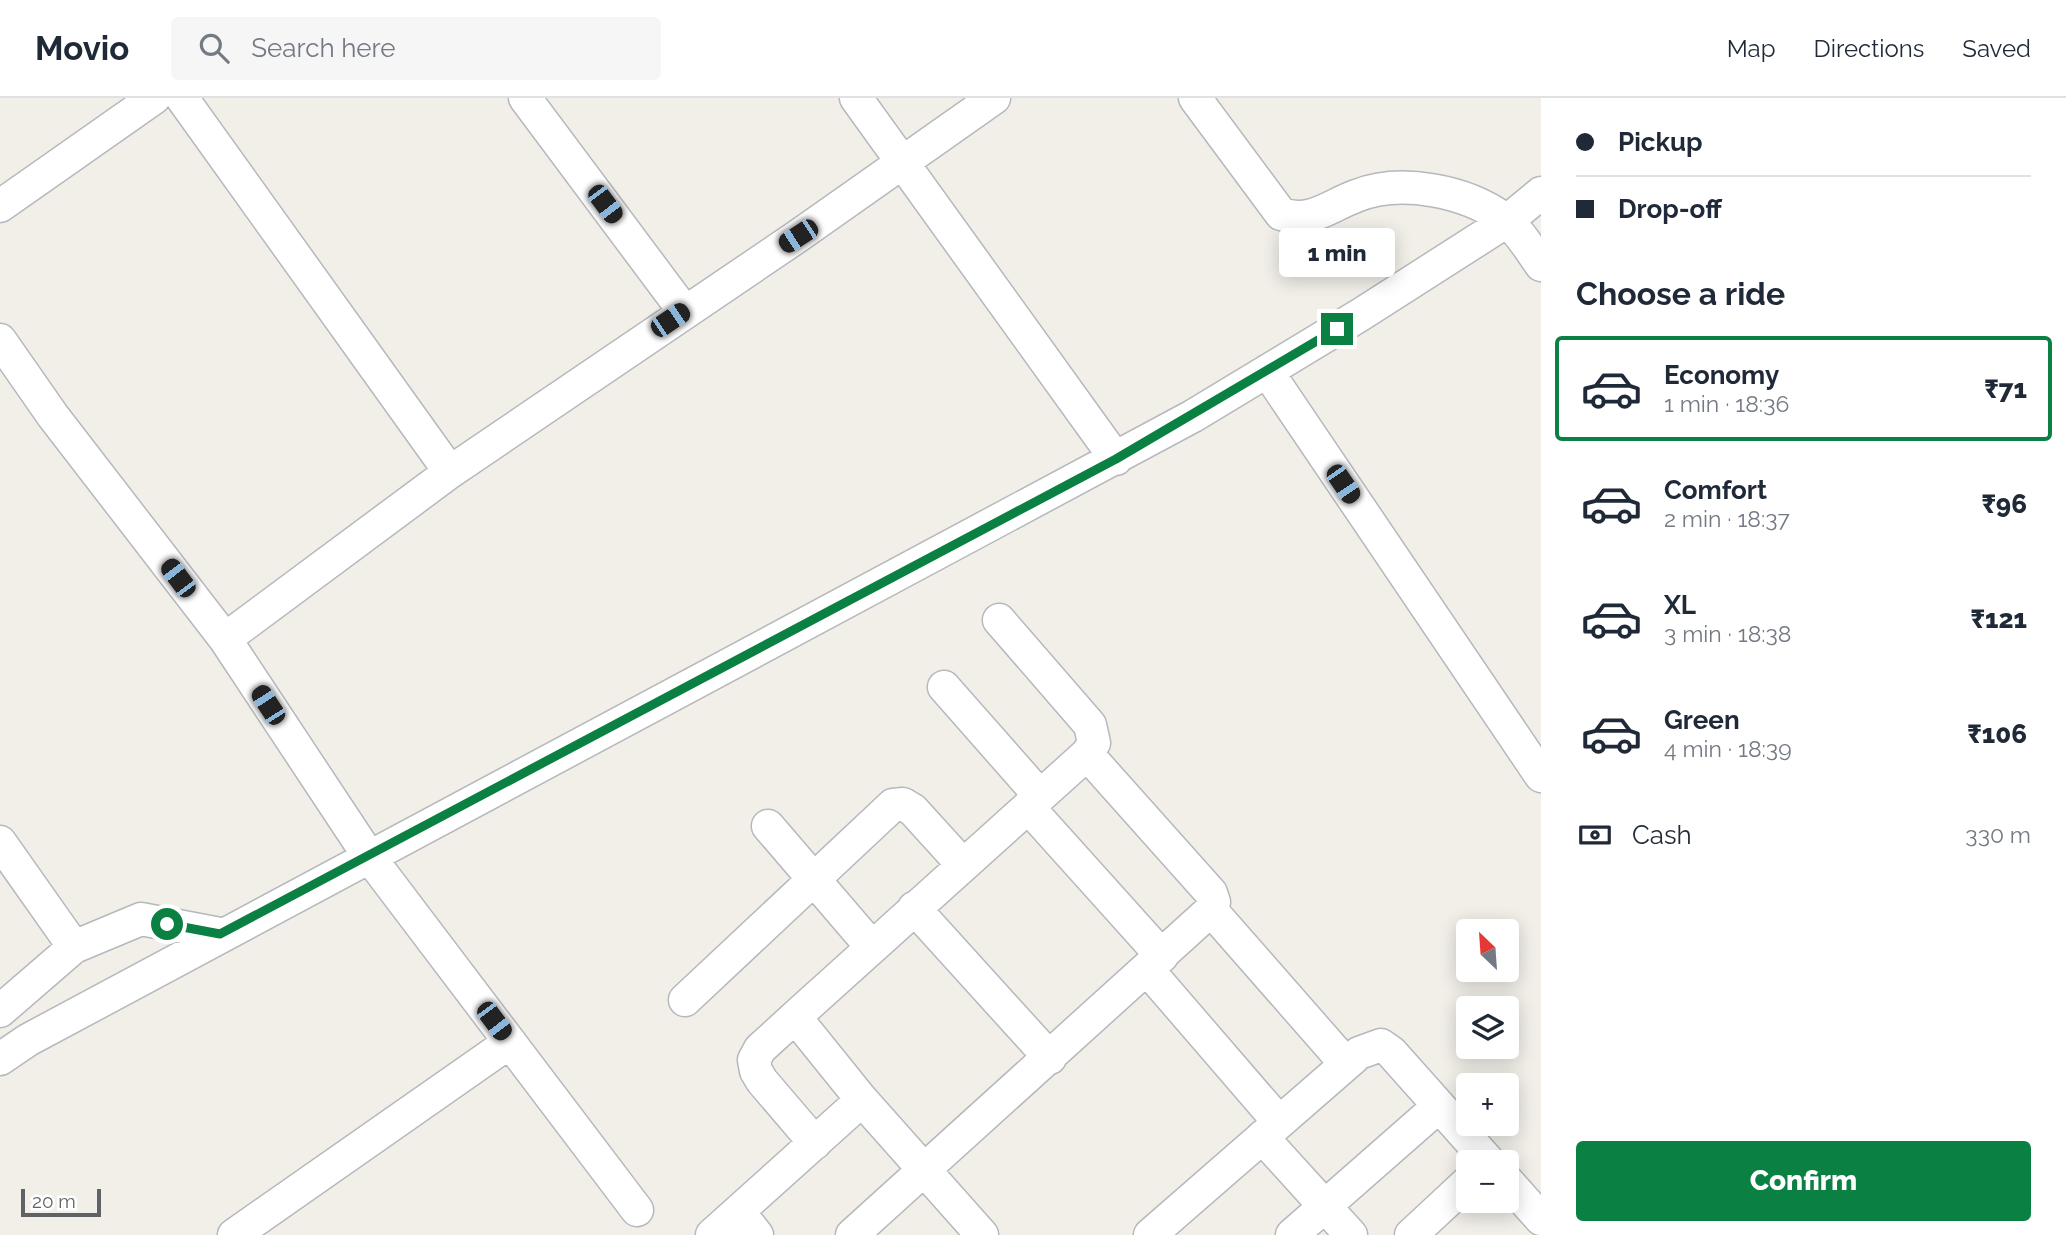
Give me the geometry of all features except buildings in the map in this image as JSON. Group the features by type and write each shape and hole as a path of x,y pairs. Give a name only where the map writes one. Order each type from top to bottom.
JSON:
{"street":[{"path":"0,206 154,98"},
{"path":"182,98 450,472"},
{"path":"525,98 684,311"},
{"path":"856,98 1116,459"},
{"path":"225,639 450,472 995,98"},
{"path":"1195,98 1281,214 1296,219 1315,215 1358,195 1400,188 1450,194 1480,204 1507,220 1541,265"},
{"path":"0,1059 28,1040 220,934 1116,459 1267,371 1507,220 1541,193"},
{"path":"0,340 53,416 225,639 368,855 637,1210"},
{"path":"1267,371 1541,776"},
{"path":"814,1143 755,1071 754,1060 760,1049 871,946 1087,754 1094,743 1090,725 999,620"},
{"path":"944,687 1034,801 1155,963 1325,1206 1351,1235"},
{"path":"858,1233 1211,910 1214,902 1211,893 1087,754"},
{"path":"685,1000 893,805 903,804 913,810 963,865"},
{"path":"768,826 871,946"},
{"path":"0,842 74,947"},
{"path":"915,908 1050,1058"},
{"path":"1211,910 1346,1064"},
{"path":"0,1012 74,947 141,919 220,934"},
{"path":"795,1017 862,1100 982,1235"},
{"path":"234,1235 510,1042"},
{"path":"1150,1235 1346,1064 1371,1046 1381,1045 1478,1150"},
{"path":"712,1235 748,1224 814,1143 862,1100"},
{"path":"1292,1235 1439,1106"},
{"path":"1411,1235 1456,1193"},
{"path":"1519,1194 1541,1219"},
{"path":"1535,1235 1541,1230"}],"route":[{"path":"167,924 220,934 1116,459 1337,329"}]}
